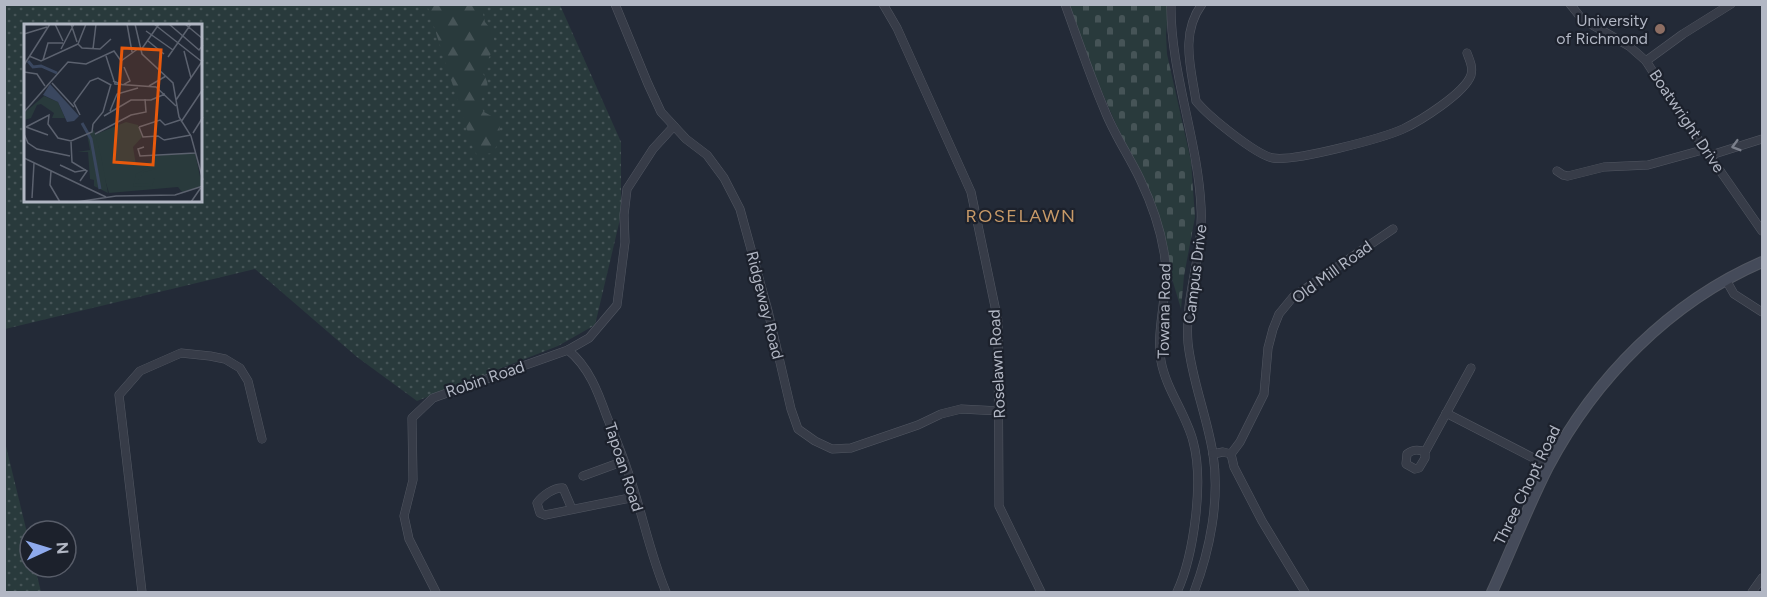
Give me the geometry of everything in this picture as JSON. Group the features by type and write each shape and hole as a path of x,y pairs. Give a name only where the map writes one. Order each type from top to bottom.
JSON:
{"main road":[{"name":"Three Chopt Road","path":"1492,592 1549,466 1594,393 1650,335 1684,308 1726,280 1762,262"}],"street":[{"name":"Ridgeway Road","path":"615,4 661,112 686,139 707,155 724,178 740,209 798,429 832,449 851,448 918,425 941,414 961,409 1000,411"},
{"name":"Roselawn Road","path":"883,4 897,28 971,192 998,321 999,506 1041,592"},
{"name":"Towana Road","path":"1065,4 1105,112 1141,181 1154,213 1162,243 1167,271 1161,363 1193,440 1198,485 1188,560 1177,592"},
{"name":"Campus Drive","path":"1171,4 1175,53 1200,184 1198,252 1189,303 1188,341 1192,373 1209,436"},
{"path":"1196,101 1188,37 1192,20 1202,4"},
{"name":"Boatwright Drive","path":"1570,4 1582,19 1629,46 1646,61 1762,231"},
{"path":"1646,61 1683,34 1731,4"},
{"path":"1183,93 1196,101 1256,151 1276,159 1298,157 1382,137 1414,123 1459,93 1472,73 1467,53"},
{"name":"Robin Road","path":"436,592 409,539 404,516 413,480 412,418 433,398 568,350 589,338 617,305 625,242 624,215 627,189 653,149 674,126"},
{"path":"1557,171 1568,176 1604,167 1639,167 1762,139"},
{"name":"Old Mill Road","path":"1231,454 1240,442 1264,394 1268,348 1279,314 1293,297 1393,229"},
{"path":"1726,280 1734,294 1762,312"},
{"name":"Tapoan Road","path":"568,350 587,370 602,404 624,461 653,559 666,592"},
{"path":"142,592 119,395 140,371 181,353 225,360 240,368 248,381 262,439"},
{"path":"1425,452 1471,368"},
{"path":"1446,413 1549,466"},
{"path":"1193,440 1209,436 1215,482 1213,516 1204,563 1194,592"},
{"path":"1213,454 1223,452 1231,454 1234,467 1262,521 1305,592"},
{"path":"583,477 624,461"},
{"path":"572,509 563,488 558,488 537,503 540,513 545,515 635,497"},
{"path":"1752,592 1762,578"}],"green space":[{"path":"4,5 560,5 621,142 621,215 595,325 558,346 417,401 357,357 255,269 5,329"},
{"path":"427,5 481,5 485,22 493,32 495,45 482,72 488,85 479,103 484,112 499,120 500,134 494,153 477,155 473,148"},
{"path":"1065,5 1169,5 1166,34 1167,54 1191,161 1195,217 1184,276 1181,309 1144,184"},
{"path":"4,438 24,519 18,519 18,579 38,579 41,592 5,592"}],"place":[{"name":"University of Richmond","path":"1660,29"}],"district":[{"name":"ROSELAWN","path":"1021,216"}]}
